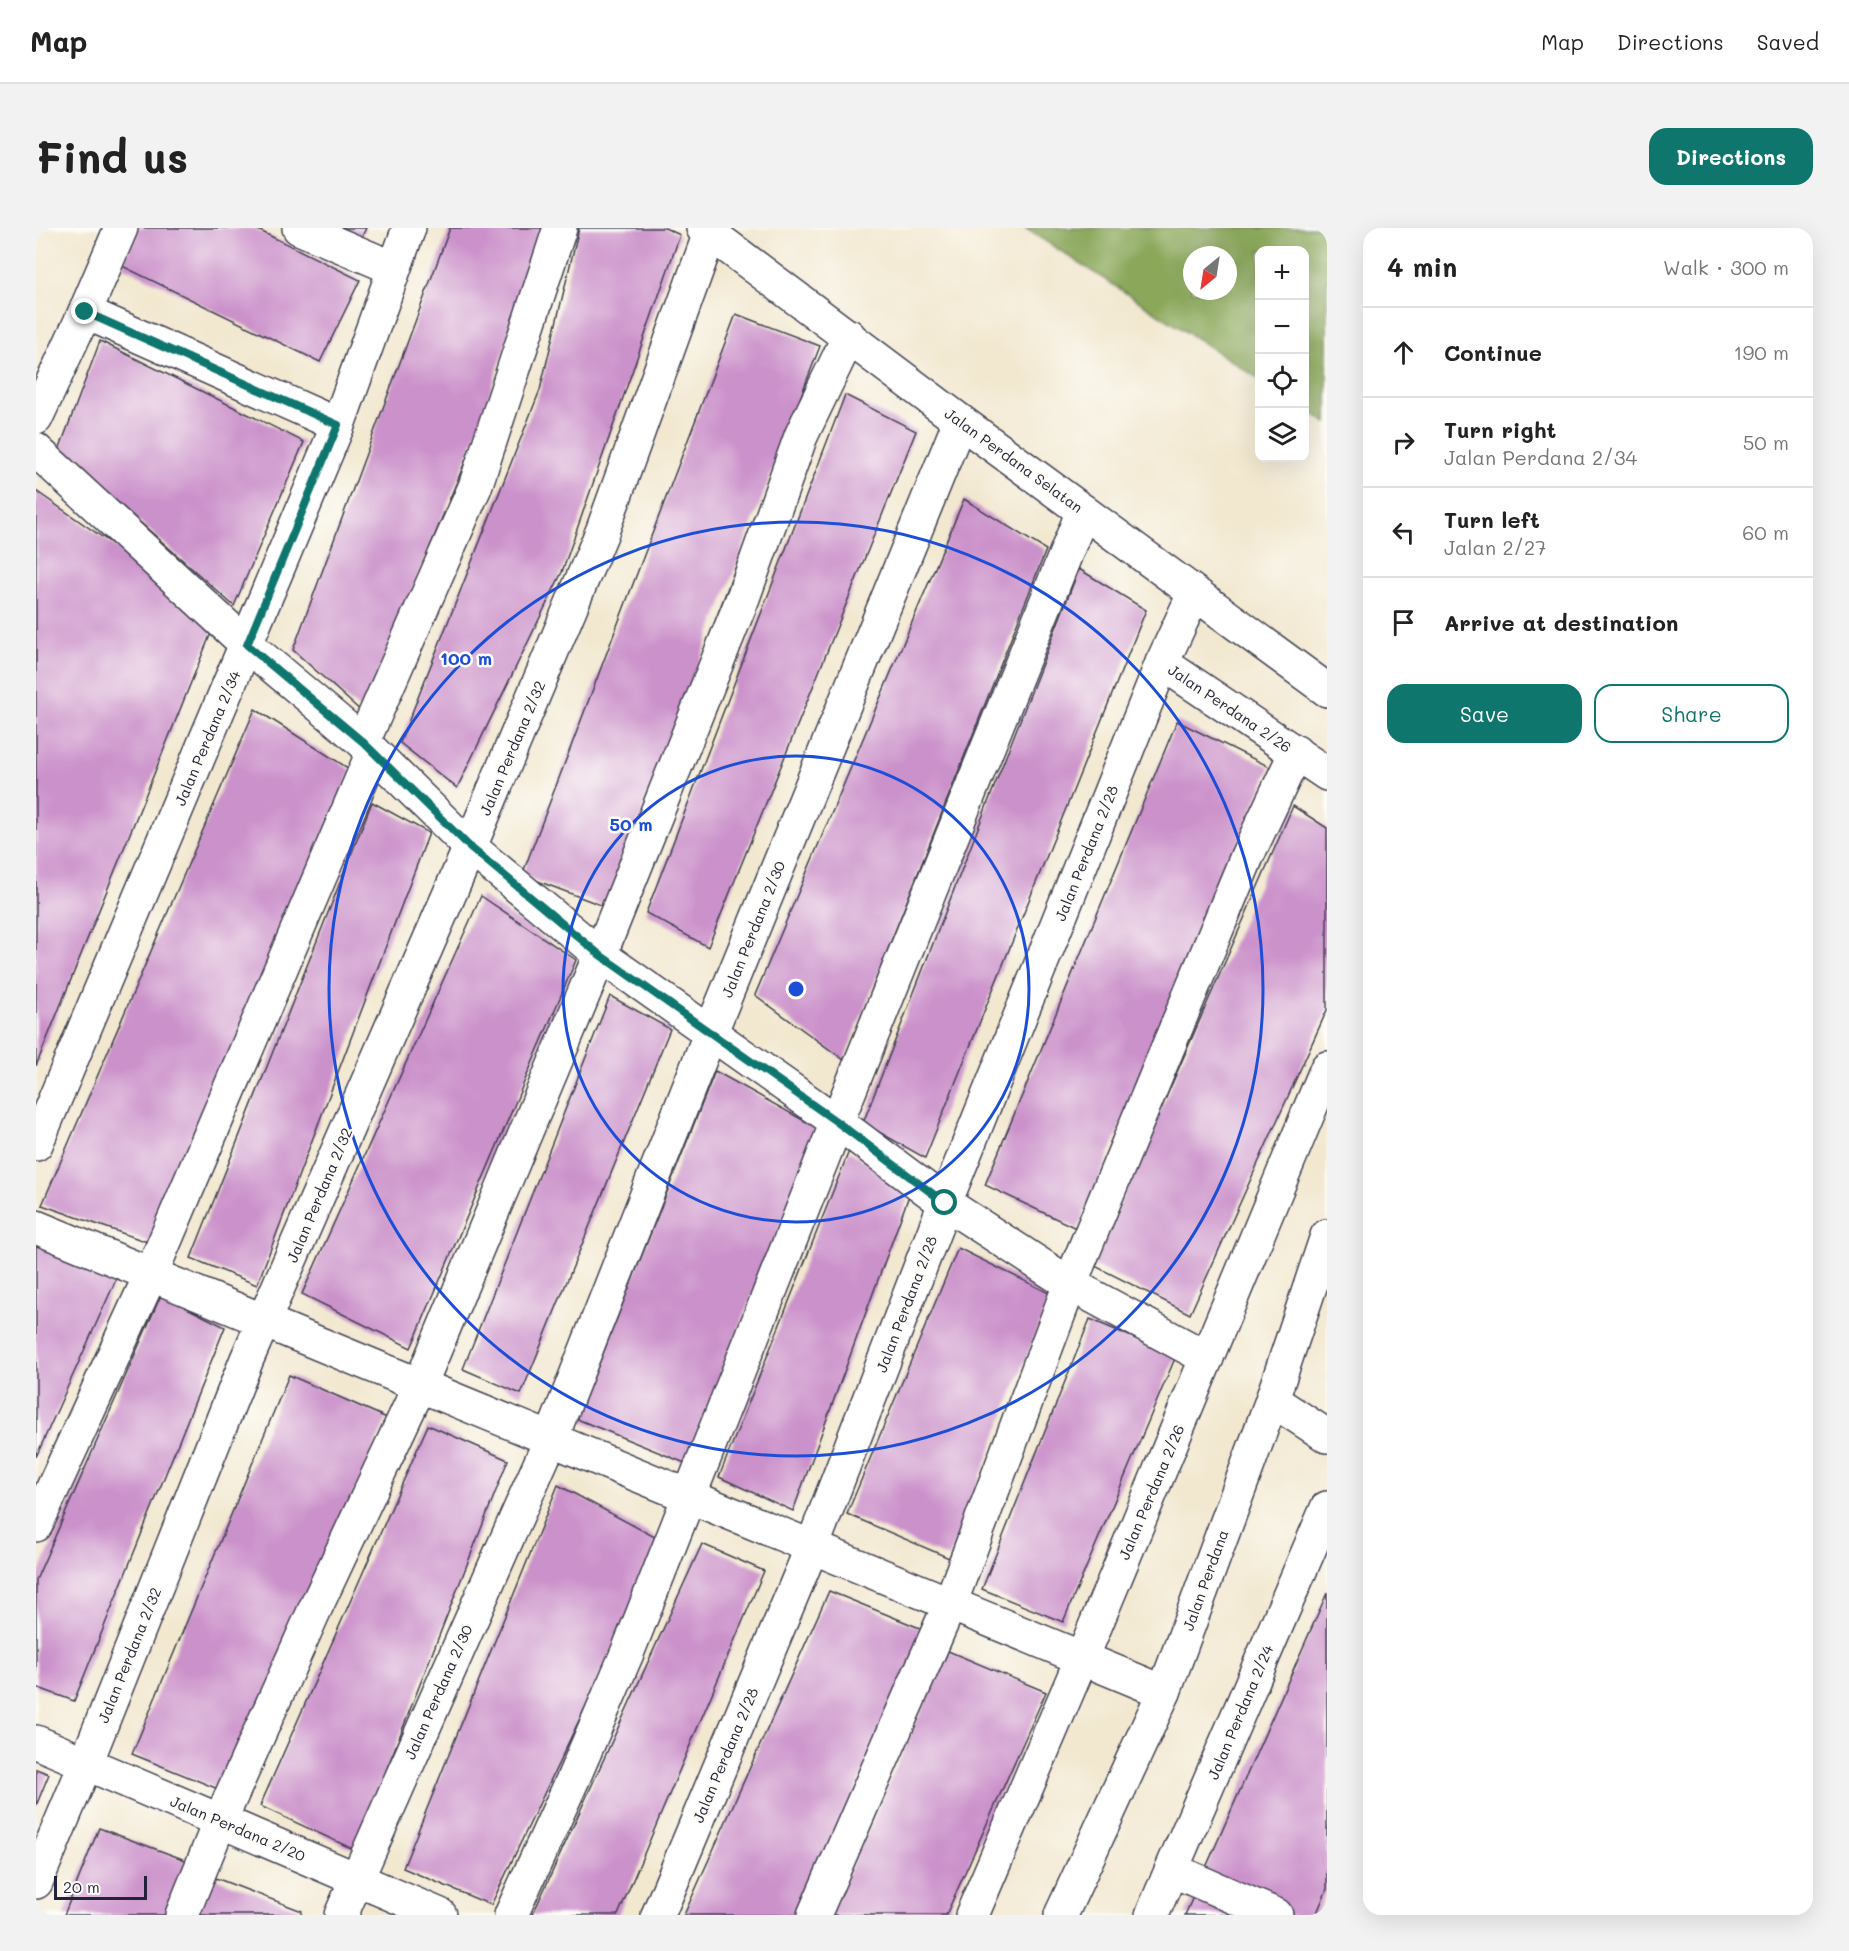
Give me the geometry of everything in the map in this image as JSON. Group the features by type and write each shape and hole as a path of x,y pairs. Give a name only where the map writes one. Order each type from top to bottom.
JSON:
{"street":[{"path":"36,417 121,228"},
{"path":"299,228 393,268"},
{"name":"Jalan Perdana 2/34","path":"36,1144 338,425 409,228"},
{"path":"36,1525 151,1274 475,487 560,228"},
{"name":"Jalan Perdana Selatan","path":"706,231 1194,594 1327,690"},
{"name":"Jalan Perdana 2/32","path":"36,1882 86,1763 247,1359 470,847 602,532 706,231"},
{"path":"85,312 338,425"},
{"path":"182,1915 220,1821 341,1551 420,1385 600,955 744,595 801,436 849,336"},
{"name":"Jalan Perdana 2/30","path":"341,1915 551,1439 710,1034 960,421"},
{"path":"36,450 247,645 368,747 470,847 600,955 837,1122 945,1203 1070,1284 1208,1358"},
{"path":"511,1915 587,1747 690,1497 837,1122 1083,511"},
{"name":"Jalan Perdana 2/28","path":"658,1915 812,1547 945,1203 1162,663 1194,594"},
{"name":"Jalan Perdana 2/26","path":"1162,663 1327,774"},
{"path":"814,1915 950,1604 1070,1284 1248,854 1296,752"},
{"name":"Jalan Perdana 2/26","path":"972,1915 1208,1358 1327,1068"},
{"path":"36,1227 1164,1692"},
{"name":"Jalan Perdana","path":"1061,1915 1164,1692 1272,1400 1327,1236"},
{"path":"1272,1400 1327,1436"},
{"name":"Jalan Perdana 2/24","path":"1152,1915 1327,1508"},
{"name":"Jalan Perdana 2/20","path":"36,1742 440,1915"},
{"path":"1172,1870 1276,1915"}],"green space":[{"path":"1025,228 1327,228 1327,423 1309,411 1309,246 1255,246 1255,376"}],"building":[{"path":"138,228 254,228 360,280 320,362 122,266"},
{"path":"317,228 366,228 358,245"},
{"path":"450,228 545,228 474,440 362,712 293,650"},
{"path":"579,228 665,228 680,235 562,572 457,788 400,743 540,390"},
{"path":"736,314 820,346 606,907 522,875"},
{"path":"100,341 304,442 234,606 59,450"},
{"path":"845,395 916,431 708,947 646,913"},
{"path":"36,491 131,557 215,623 36,1066"},
{"path":"964,499 1046,550 844,1060 755,995"},
{"path":"1079,569 1146,610 925,1158 863,1123"},
{"path":"255,709 351,770 156,1245 42,1205"},
{"path":"1177,721 1270,767 1078,1229 985,1185"},
{"path":"372,802 429,833 257,1285 191,1258"},
{"path":"1293,806 1327,828 1327,1010 1190,1314 1093,1265"},
{"path":"481,896 576,960 411,1348 302,1294"},
{"path":"610,996 670,1029 521,1394 463,1369"},
{"path":"715,1071 819,1129 685,1463 577,1419"},
{"path":"849,1151 911,1190 793,1511 719,1477"},
{"path":"36,1241 119,1273 36,1457"},
{"path":"958,1248 1051,1294 949,1558 847,1514"},
{"path":"161,1295 225,1327 74,1701 36,1687 36,1580"},
{"path":"1090,1319 1176,1356 1063,1622 982,1589"},
{"path":"289,1375 387,1418 223,1791 132,1754"},
{"path":"428,1425 508,1460 355,1850 260,1806"},
{"path":"558,1485 664,1542 491,1905 403,1868"},
{"path":"702,1544 764,1571 618,1915 535,1915 533,1914"},
{"path":"829,1591 927,1631 800,1915 684,1915"},
{"path":"1327,1593 1327,1889 1316,1915 1185,1915"},
{"path":"948,1651 1046,1692 946,1915 830,1915"},
{"path":"36,1769 49,1774 36,1806"},
{"path":"99,1828 188,1861 166,1915 64,1915"},
{"path":"213,1877 302,1911 301,1915 198,1915"}],"route":[{"path":"85,312 338,425 247,645 363,742 470,847 600,955 837,1122 945,1203"}]}
